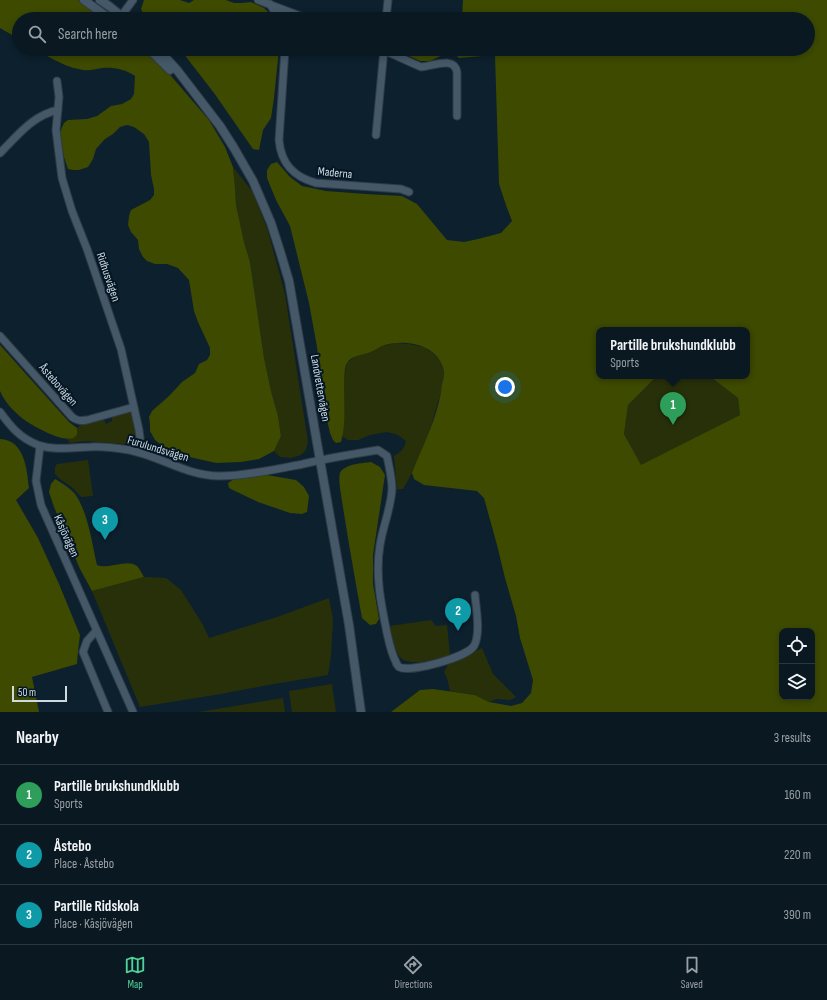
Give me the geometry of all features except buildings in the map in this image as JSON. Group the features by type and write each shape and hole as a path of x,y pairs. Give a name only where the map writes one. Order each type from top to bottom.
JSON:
{"street":[{"path":"84,0 100,12"},
{"path":"100,0 116,12"},
{"path":"126,12 133,0"},
{"path":"258,0 290,12"},
{"path":"278,7 282,0"},
{"path":"387,12 388,0"},
{"path":"270,4 275,12"},
{"name":"Landvettervägen","path":"156,56 192,91"},
{"name":"Landvettervägen","path":"164,56 177,70 220,126 234,148 253,181 271,223 280,251 288,281 348,618 361,712"},
{"name":"Maderna","path":"285,56 279,140 281,153 288,167 300,177 307,181 316,183 401,189 409,192"},
{"path":"376,135 382,56"},
{"path":"398,56 421,67 427,67 445,62 456,68 457,116"},
{"name":"Ridhusvägen","path":"57,81 59,97 56,130 61,173 65,191 121,349 140,438 138,452"},
{"path":"0,153 26,126 49,112 58,110"},
{"name":"Åstebovägen","path":"0,336 67,412 76,420 87,420 134,407"},
{"name":"Furulundsvägen","path":"0,412 12,428 22,437 40,446 54,448 90,446 108,447 138,452 204,475 233,475 274,470 378,450 387,456 392,488 380,545 378,586 390,644 396,663 399,667 405,668 425,666 450,660 472,649 477,635 475,595"},
{"name":"Kåsjövägen","path":"40,446 36,481 41,505 133,712"},
{"path":"96,631 87,641 83,652 108,712"}],"green space":[{"path":"0,0 78,0 96,12 12,12 12,35 0,28"},
{"path":"144,0 180,0 189,3 194,0 226,0 234,3 251,2 264,8 268,12 142,12 141,9"},
{"path":"463,0 827,0 827,712 391,712 420,690 433,689 475,695 489,702 511,706 522,703 531,693 533,680 520,638 516,616 484,498 477,491 424,485 414,479 412,473 438,407 444,372 441,363 436,356 421,346 394,343 385,345 351,359 346,365 345,371 343,435 341,442 336,443 333,440 325,411 317,347 309,303 290,226 276,200 267,178 267,170 271,164 277,162 290,177 302,186 326,191 402,196 417,204 447,240 464,242 501,233 512,221 499,184 495,56 815,56 815,12 462,12","holes":["596,327 750,327 750,379 713,379 738,398 740,415 641,465 624,434 628,405 654,379 596,379"]},
{"path":"47,56 152,56 209,120 225,147 233,167 236,205 250,262 264,358 278,416 281,436 274,451 259,459 241,462 216,463 185,456 167,449 155,440 150,431 149,417 152,411 182,382 195,373 199,364 207,360 210,355 210,348 194,311 189,280 178,268 167,264 155,264 147,261 139,249 138,240 131,232 128,225 131,210 150,200 154,195 149,142 144,134 134,127 127,125 120,127 105,139 96,149 93,159 88,167 79,170 68,169 63,154 60,132 64,123 68,120 87,119 97,116 111,106 122,104 131,99 134,94 135,76 115,68 83,70 63,64"},
{"path":"185,56 278,56 271,118 263,130 259,150 253,149 214,93"},
{"path":"409,56 440,56 430,61 420,61"},
{"path":"457,56 483,56 459,58"},
{"path":"233,167 252,191 267,228 285,294 308,441 306,450 301,455 291,458 280,457 274,451 281,436 278,416 264,358 250,262 236,205"},
{"path":"395,343 424,347 434,354 440,361 444,373 441,392 428,436 412,473 403,489 397,489 394,456 402,450 406,441 398,435 387,432 370,435 358,440 348,440 342,436 344,413 344,376 347,363 354,357"},
{"path":"0,345 69,422 77,428 77,434 73,438 61,438 31,424 15,412 8,404 0,391"},
{"path":"654,379 713,379 738,398 740,415 641,466 624,434 628,405"},
{"path":"130,413 133,415 135,428 133,439 126,444 85,441 70,443 67,439 75,436 77,433 77,428 81,425 102,419 106,424 112,421 113,416"},
{"path":"0,439 15,445 20,450 23,457 26,465 29,488 16,500 38,538 80,635 77,664 32,677 39,712 0,712"},
{"path":"88,460 93,496 81,497 73,488 55,474 55,467 57,464"},
{"path":"371,462 380,467 385,475 373,555 373,584 379,619 376,624 370,625 362,618 339,479 340,473 345,468 354,464"},
{"path":"267,475 296,480 304,487 309,496 307,512 302,514 290,513 258,502 229,488 228,483 232,480 246,476"},
{"path":"55,479 71,490 79,501 89,528 97,565 107,566 123,563 133,564 138,567 144,577 92,591 80,569 49,492 51,484"},
{"path":"144,577 166,578 181,590 203,625 209,638 277,617 329,598 333,619 331,656 328,675 140,707 92,591"},
{"path":"431,620 436,626 447,625 450,655 421,662 407,661 401,658 397,653 390,626"},
{"path":"482,648 493,674 516,697 510,700 497,699 489,702 475,695 450,691 444,672 449,663"},
{"path":"332,684 336,712 292,712 289,691"},
{"path":"283,698 285,712 199,712"}],"place":[{"name":"Partille brukshundklubb","path":"673,425"},
{"name":"Partille Ridskola","path":"105,540"},
{"name":"Åstebo","path":"458,631"}]}
